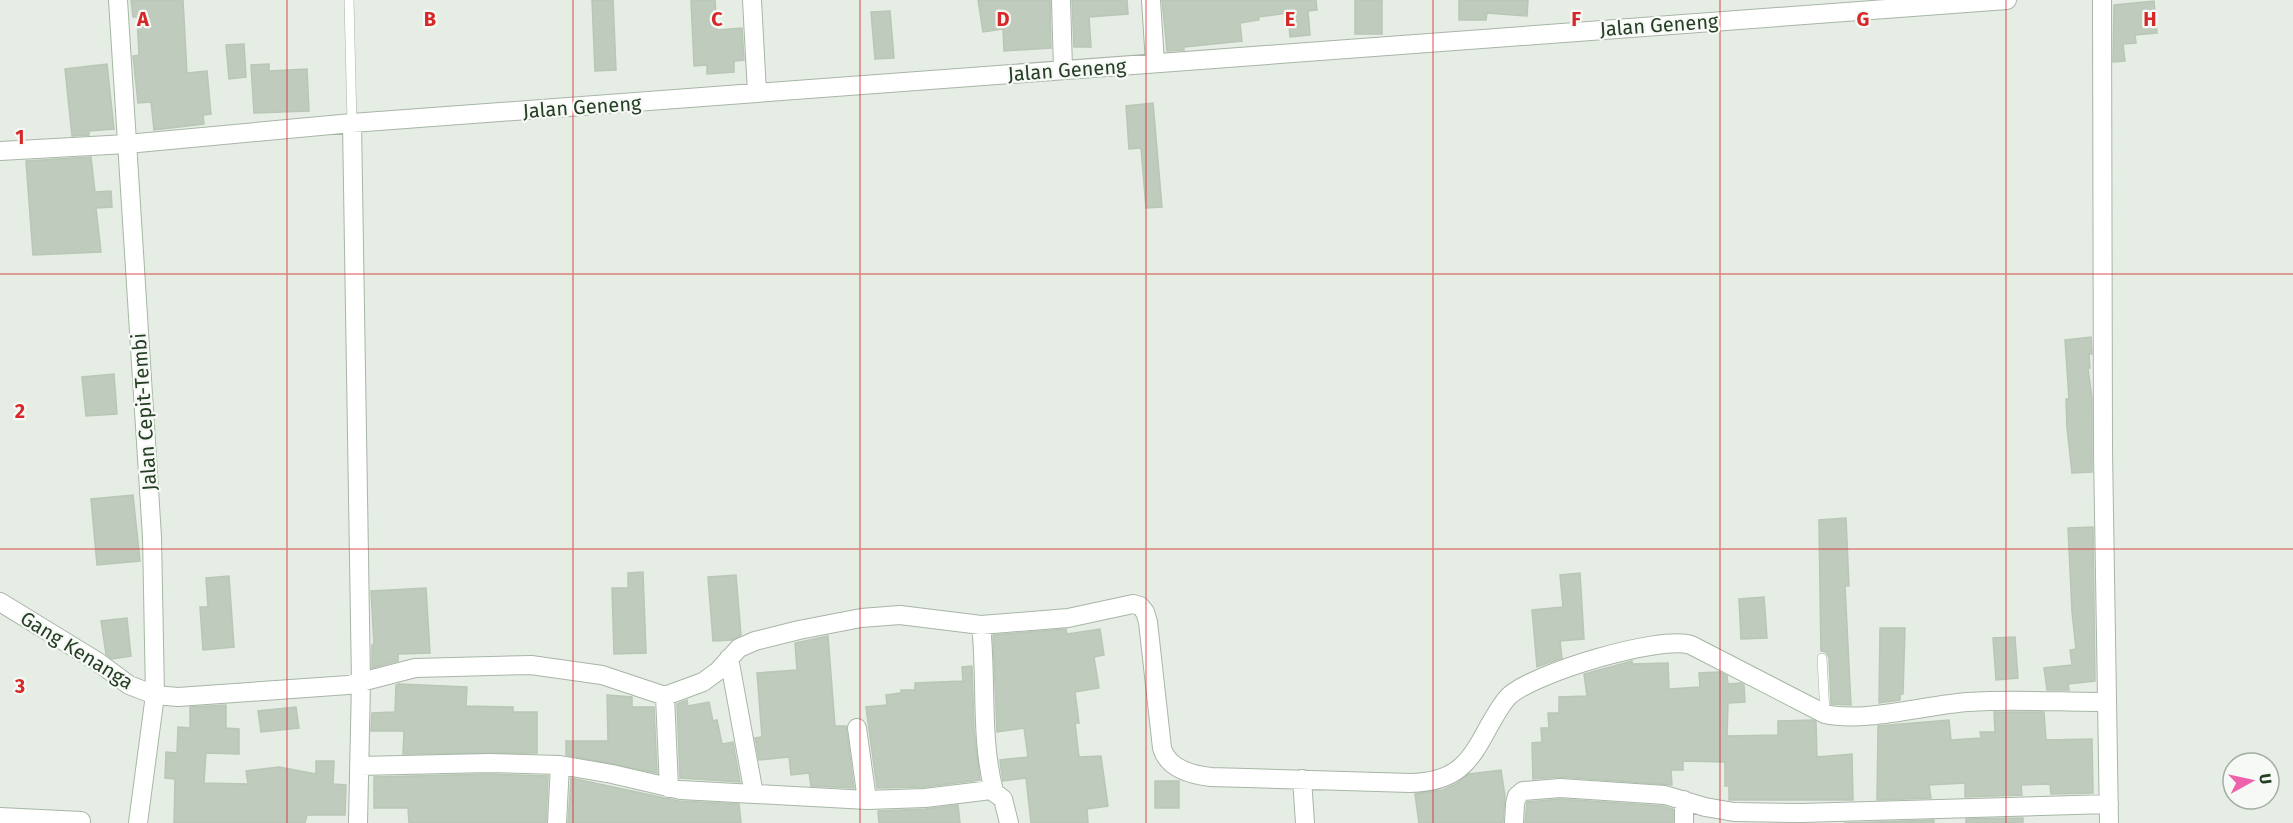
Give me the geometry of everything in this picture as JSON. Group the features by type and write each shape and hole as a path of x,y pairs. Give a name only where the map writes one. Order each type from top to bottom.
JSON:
{"street":[{"name":"Jalan Cepit-Tembi","path":"118,0 152,537 155,695 138,823"},
{"path":"752,0 758,93"},
{"path":"1061,0 1062,69"},
{"path":"1151,0 1155,63"},
{"name":"Jalan Geneng","path":"0,151 127,144 352,123 2007,0"},
{"path":"2102,0 2103,451 2109,823"},
{"path":"352,123 361,682 358,823"},
{"name":"Gang Kenanga","path":"0,602 98,662 129,685 155,695 178,697 327,687 361,682 415,668 531,665 602,675 665,696"},
{"path":"669,788 665,696 703,682 718,671 739,648 755,641 861,618 900,615 981,625 1068,618 1133,604 1140,606 1148,622 1163,754 1185,771 1212,777 1410,783 1442,779 1456,773 1467,762 1497,711 1509,696 1522,687 1538,678 1606,656 1645,646 1677,642 1691,645 1825,714 1852,717 1970,702 2107,702"},
{"path":"981,625 985,663 988,770 994,791 1004,799 1009,823"},
{"path":"729,658 754,794"},
{"path":"857,728 867,800"},
{"path":"359,766 489,763 560,765 612,774 669,788 715,793 867,800 994,791"},
{"path":"556,823 560,765"},
{"path":"1302,779 1305,823"},
{"path":"1514,823 1517,796 1522,791 1534,789 1605,790 1665,795 1719,810 1801,813 2109,804"},
{"path":"1684,800 1684,823"},
{"path":"0,817 81,820"}],"lane":[{"path":"349,0 352,123"},
{"path":"1822,658 1825,714"}],"building":[{"path":"131,0 183,0 187,73 207,71 211,114 203,115 204,124 154,130 151,102 138,103 133,56 139,55 137,17 133,17"},
{"path":"592,0 613,0 616,70 595,71"},
{"path":"691,0 715,0 717,30 742,28 744,60 734,61 734,72 707,74 707,65 694,66"},
{"path":"978,0 1050,0 1051,48 1004,51 1003,29 983,32"},
{"path":"1072,0 1127,0 1128,14 1089,17 1091,47 1074,47"},
{"path":"1162,0 1316,0 1317,10 1308,11 1310,35 1290,37 1288,13 1258,17 1259,20 1240,23 1242,41 1167,51"},
{"path":"1355,0 1382,0 1382,34 1355,34"},
{"path":"1459,0 1528,0 1527,16 1487,13 1486,20 1459,20"},
{"path":"2154,1 2157,33 2135,35 2136,43 2123,44 2125,61 2113,62 2114,5"},
{"path":"890,11 894,58 875,59 871,12"},
{"path":"244,44 246,77 229,79 226,45"},
{"path":"107,64 114,129 89,131 89,135 72,136 65,69"},
{"path":"269,64 269,71 307,69 309,111 254,113 251,65"},
{"path":"1153,103 1162,207 1146,208 1141,148 1129,149 1126,106"},
{"path":"91,157 95,192 111,191 112,207 96,208 101,252 33,255 26,161"},
{"path":"2091,337 2092,354 2089,354 2090,368 2088,368 2092,398 2092,472 2072,473 2067,428 2066,399 2069,399 2065,340"},
{"path":"114,374 117,414 86,416 82,377"},
{"path":"133,495 140,561 97,565 91,499"},
{"path":"1846,518 1849,586 1845,586 1851,705 1831,704 1829,657 1826,652 1821,651 1819,520"},
{"path":"2093,527 2095,681 2068,684 2069,690 2047,690 2044,668 2072,665 2070,650 2076,649 2068,528"},
{"path":"643,572 646,653 614,654 612,588 628,588 628,573"},
{"path":"1580,573 1584,639 1560,641 1562,658 1537,667 1532,610 1563,607 1560,575"},
{"path":"736,575 741,635 732,640 713,641 708,577"},
{"path":"229,576 234,647 203,650 200,607 208,607 206,578"},
{"path":"426,588 430,653 398,654 398,661 372,668 372,645 374,645 371,591"},
{"path":"1764,597 1767,638 1741,639 1739,599"},
{"path":"127,618 131,656 112,659 106,654 101,621"},
{"path":"1880,628 1905,628 1903,694 1900,694 1900,700 1879,703"},
{"path":"1066,629 1067,634 1100,629 1104,655 1094,657 1099,688 1075,692 1079,723 1075,723 1079,757 1101,756 1108,806 1087,809 1088,823 1031,823 1026,778 1003,781 1000,760 1028,757 1024,728 997,732 993,635"},
{"path":"828,636 835,726 846,726 854,788 811,786 809,773 791,775 789,757 759,760 755,738 762,737 757,673 797,670 795,643"},
{"path":"2015,637 2018,678 1996,680 1993,638"},
{"path":"1632,661 1632,664 1668,663 1669,689 1700,687 1699,673 1719,672 1727,676 1728,684 1741,683 1744,685 1745,702 1728,703 1727,736 1778,735 1778,721 1813,720 1816,722 1817,757 1852,754 1853,800 1729,800 1729,786 1725,786 1725,762 1683,761 1683,770 1671,770 1672,785 1561,777 1533,779 1532,743 1542,742 1541,728 1549,728 1548,713 1559,713 1559,697 1587,696 1584,674"},
{"path":"972,666 974,730 980,780 924,787 877,788 866,707 887,705 886,695 901,693 901,690 915,690 915,683 963,681 962,667"},
{"path":"396,685 467,687 466,706 513,707 513,712 537,712 537,753 403,754 404,731 371,731 372,713 395,712"},
{"path":"607,695 632,697 632,707 654,707 657,773 566,755 566,741 608,741"},
{"path":"687,700 688,706 709,702 713,721 717,720 722,744 733,742 740,782 680,778 677,704"},
{"path":"226,705 226,728 239,729 239,754 206,753 204,783 248,784 246,771 279,767 316,774 316,761 334,761 333,784 346,785 345,815 307,815 305,823 174,823 175,779 165,778 166,752 177,753 178,727 190,728 190,707"},
{"path":"296,707 299,728 261,732 258,711"},
{"path":"1994,712 2044,712 2046,740 2092,739 2093,793 2051,794 2050,784 2021,785 2022,795 1965,797 1965,783 1929,785 1931,798 1877,800 1878,726 1949,720 1951,740 1981,738 1980,732 1995,732"},
{"path":"1501,770 1505,796 1503,823 1419,823 1415,794 1443,790 1469,774"},
{"path":"489,774 548,776 546,823 409,823 408,808 374,808 374,777"},
{"path":"571,778 679,801 739,804 741,823 568,823"},
{"path":"1155,781 1179,781 1179,808 1155,808"},
{"path":"1560,799 1663,806 1673,809 1673,823 1525,823 1527,802"},
{"path":"958,805 960,823 879,823 878,811"},
{"path":"2023,818 2023,823 1966,823 1966,819"},
{"path":"1934,820 1934,823 1844,823"}]}
